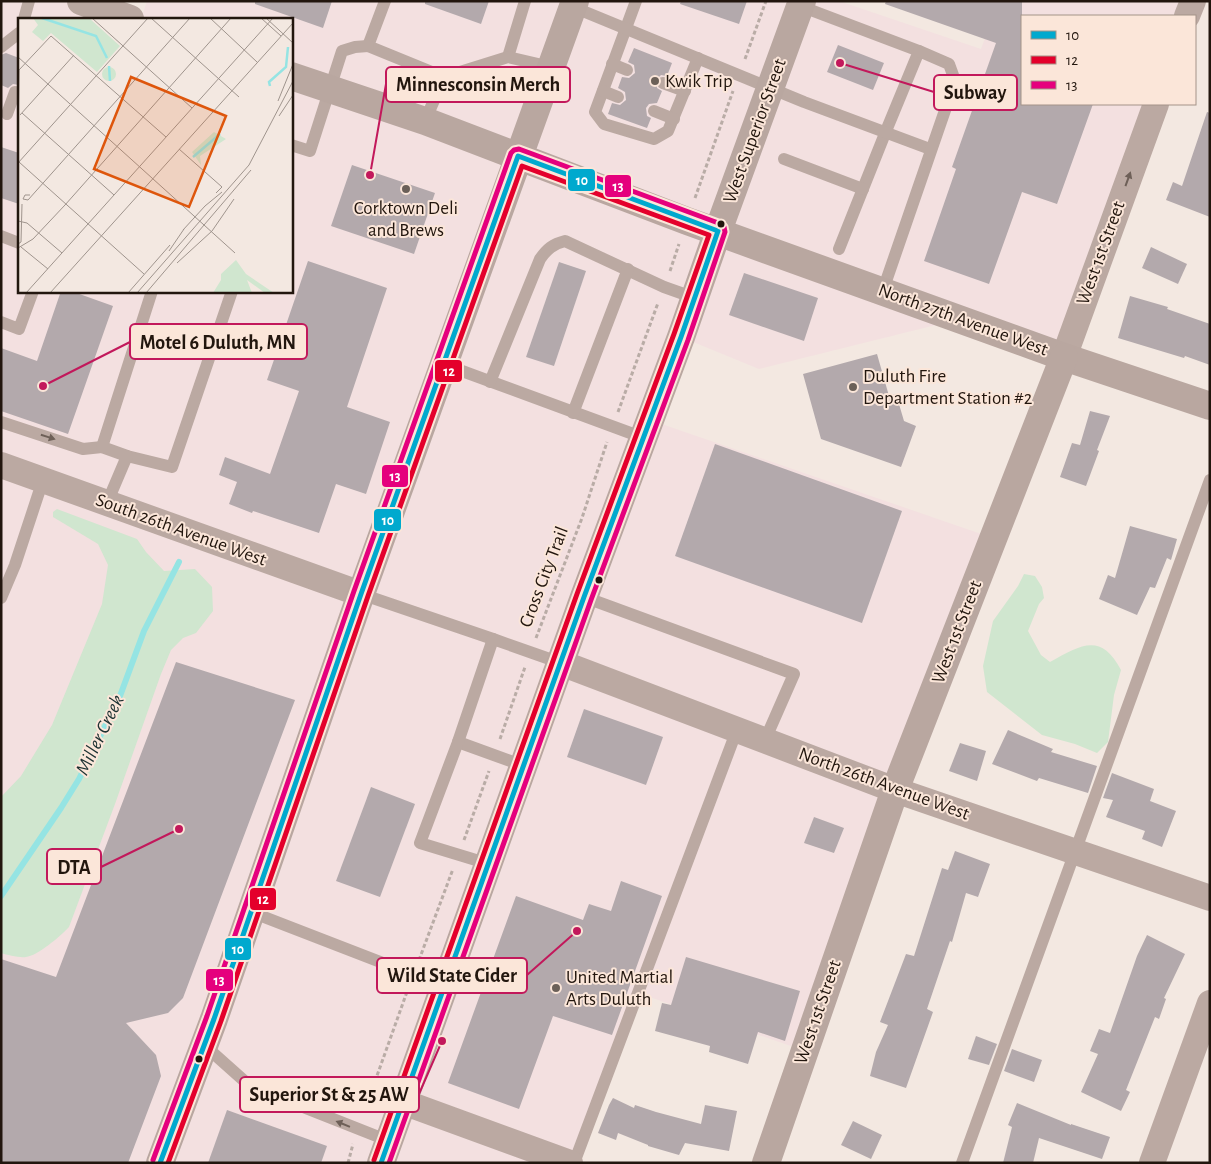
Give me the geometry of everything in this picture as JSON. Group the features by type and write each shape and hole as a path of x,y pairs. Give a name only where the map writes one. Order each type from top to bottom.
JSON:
{"street":[{"path":"81,1 127,18"},
{"path":"1187,15 1193,1"},
{"path":"160,1163 204,1045 443,364 574,4"},
{"name":"West Superior Street","path":"385,1152 584,597 644,438 801,4"},
{"name":"North 27th Avenue West","path":"292,76 425,121 687,221 1064,356 1210,406"},
{"name":"West 1st Street","path":"766,1163 896,790 1064,356 1156,105"},
{"name":"South 26th Avenue West","path":"1,465 361,594"},
{"name":"North 26th Avenue West","path":"561,663 738,727 765,740 896,790 1210,898"},
{"path":"1152,1163 1210,1003"},
{"path":"403,1102 570,1163"}],"lane":[{"path":"24,18 29,1"},
{"path":"368,46 385,1"},
{"path":"508,57 526,1"},
{"path":"636,1 595,112 604,124 654,140 668,131 698,58"},
{"path":"574,4 625,29 804,102 930,149"},
{"path":"801,4 949,64 953,75 952,90 930,149 883,290"},
{"path":"1,47 18,34"},
{"path":"292,145 310,151 342,51 355,47 368,46 444,77 508,57 551,67"},
{"path":"839,249 919,52"},
{"path":"612,64 627,70"},
{"path":"425,121 444,77"},
{"path":"664,83 685,91"},
{"path":"603,91 618,97"},
{"path":"9,114 15,92"},
{"path":"654,111 674,119"},
{"path":"784,159 863,189"},
{"path":"1,236 18,243"},
{"path":"490,382 540,259 546,250 555,243 565,241 664,287 695,298"},
{"path":"573,413 628,269"},
{"path":"1,322 19,329 33,292"},
{"path":"102,447 152,292"},
{"path":"1,422 83,449 102,447 127,456 172,467 232,292"},
{"path":"443,364 644,438"},
{"path":"107,503 127,456"},
{"path":"1,598 15,566 44,480"},
{"path":"962,1163 1210,480"},
{"path":"361,594 561,663"},
{"path":"584,597 794,674 765,740"},
{"path":"489,864 420,843 458,742 493,639"},
{"path":"574,1163 738,727"},
{"path":"458,742 524,766"},
{"path":"250,912 444,987"},
{"path":"204,1045 250,1086 358,1130 385,1152"}],"path":[{"name":"Cross City Trail","path":"348,1163 413,976 582,518 613,426 766,1"}],"shaded area":[{"path":"1,1 81,1 127,18 18,18 18,292 292,292 292,18 141,18 147,1 839,1 981,49 999,1 1193,1 1187,15 1021,15 1021,105 1156,105 1064,357 960,319 759,369 681,337 650,420 993,538 805,1051 638,993 574,1163 1,1163"}],"green space":[{"path":"57,509 137,539 146,552 164,571 195,569 212,587 213,611 196,633 183,638 171,650 69,927 55,940 31,956 20,957 1,953 1,797 21,776 52,725 102,604 108,565 98,544 53,517 53,512"},
{"path":"1024,574 1035,576 1042,587 1044,598 1039,604 1028,631 1041,655 1050,662 1081,647 1098,646 1106,650 1121,670 1114,695 1108,742 1097,753 1075,744 1042,735 987,692 983,666 993,621 1018,586"}],"building":[{"path":"255,1 332,1 323,28 255,4"},
{"path":"425,1 489,1 481,24 425,4"},
{"path":"681,1 747,1 739,24 680,4"},
{"path":"886,1 1022,1 1021,105 1093,105 1057,204 1022,192 989,284 924,261 956,169 952,167 996,43 885,4"},
{"path":"838,45 884,63 873,90 827,72"},
{"path":"634,48 672,63 667,76 661,75 656,80 657,88 662,91 657,103 649,104 646,108 647,116 651,118 647,128 608,114 612,103 620,105 626,100 625,92 618,88 622,77 629,78 635,73 634,65 628,62"},
{"path":"6,53 18,58 18,85 13,84 8,88 1,85 1,55"},
{"path":"1207,112 1210,113 1210,217 1166,200 1173,182 1182,186"},
{"path":"1,147 18,153 18,204 1,198"},
{"path":"352,165 435,193 414,254 331,226"},
{"path":"1151,247 1187,264 1178,284 1142,268"},
{"path":"308,261 387,288 347,407 390,422 366,494 336,484 319,533 253,511 252,513 229,504 237,482 219,475 225,457 270,474 299,391 267,380"},
{"path":"559,262 586,271 554,366 526,357"},
{"path":"744,273 818,298 804,341 729,315"},
{"path":"61,292 74,292 113,306 68,434 1,411 1,348 37,361"},
{"path":"1130,296 1168,307 1167,309 1210,324 1210,365 1185,356 1184,358 1118,338"},
{"path":"877,354 889,396 896,394 904,421 916,426 901,467 821,439 803,374"},
{"path":"1090,411 1110,416 1086,486 1060,477 1072,443 1080,445"},
{"path":"715,444 902,511 862,623 675,556"},
{"path":"1130,526 1177,539 1171,560 1167,558 1155,588 1150,587 1137,615 1099,599 1108,575 1115,578"},
{"path":"176,662 295,700 183,998 168,1013 126,1023 156,1055 161,1076 128,1163 1,1163 1,959 56,977"},
{"path":"584,709 663,737 646,785 567,757"},
{"path":"1008,730 1053,749 1051,752 1097,766 1088,793 1039,778 1037,781 992,764"},
{"path":"960,743 986,751 977,781 949,771"},
{"path":"1112,773 1154,789 1150,801 1176,811 1162,847 1142,839 1145,831 1106,817 1113,800 1103,798"},
{"path":"371,787 415,804 380,897 336,881"},
{"path":"814,817 844,828 834,853 804,843"},
{"path":"955,851 990,864 978,897 966,893 952,942 950,941 927,1009 933,1012 906,1088 870,1076 876,1052 888,1025 880,1022 906,954 914,956 942,868 948,870"},
{"path":"621,881 662,896 612,1035 553,1016 519,1109 448,1083 516,896 583,920 589,904 611,911"},
{"path":"1147,935 1185,954 1164,998 1166,999 1159,1019 1155,1017 1126,1090 1130,1092 1121,1111 1081,1092 1098,1054 1090,1051 1099,1029 1110,1033 1137,956"},
{"path":"686,957 800,991 785,1041 758,1032 748,1064 709,1052 710,1046 655,1031 662,1003 671,1005"},
{"path":"976,1036 997,1044 989,1065 968,1059"},
{"path":"1012,1049 1042,1060 1034,1082 1004,1071"},
{"path":"613,1098 634,1108 635,1105 701,1124 705,1105 737,1111 729,1151 685,1143 679,1155 648,1146 618,1133 616,1140 598,1133"},
{"path":"1017,1103 1071,1125 1110,1137 1102,1159 1039,1138 1033,1163 1003,1163 1012,1127 1008,1125"},
{"path":"227,1110 327,1146 321,1163 208,1163"},
{"path":"853,1121 882,1135 871,1159 841,1145"}],"waterway":[{"name":"Miller Creek","path":"1,896 79,779 120,696 144,631 179,562"}],"transit line":[{"name":"13","path":"153,1160 207,1016 354,591 511,153 519,149 721,224 725,232 688,340 591,600 389,1163"},
{"name":"10","path":"160,1163 214,1019 361,594 518,156 718,231 681,337 584,597 381,1163"},
{"name":"12","path":"168,1163 221,1021 368,596 522,166 709,235 577,594 374,1160"}],"place":[{"name":"Subway","path":"840,63"},
{"name":"Kwik Trip","path":"655,81"},
{"name":"Minnesconsin Merch","path":"370,175"},
{"name":"Corktown Deli and Brews","path":"406,189"},
{"name":"Motel 6 Duluth, MN","path":"43,386"},
{"name":"Duluth Fire Department Station #2","path":"853,387"},
{"name":"DTA","path":"179,829"},
{"name":"Wild State Cider","path":"577,931"},
{"name":"United Martial Arts Duluth","path":"556,988"},
{"name":"Superior St & 25 AW","path":"442,1041"}]}
